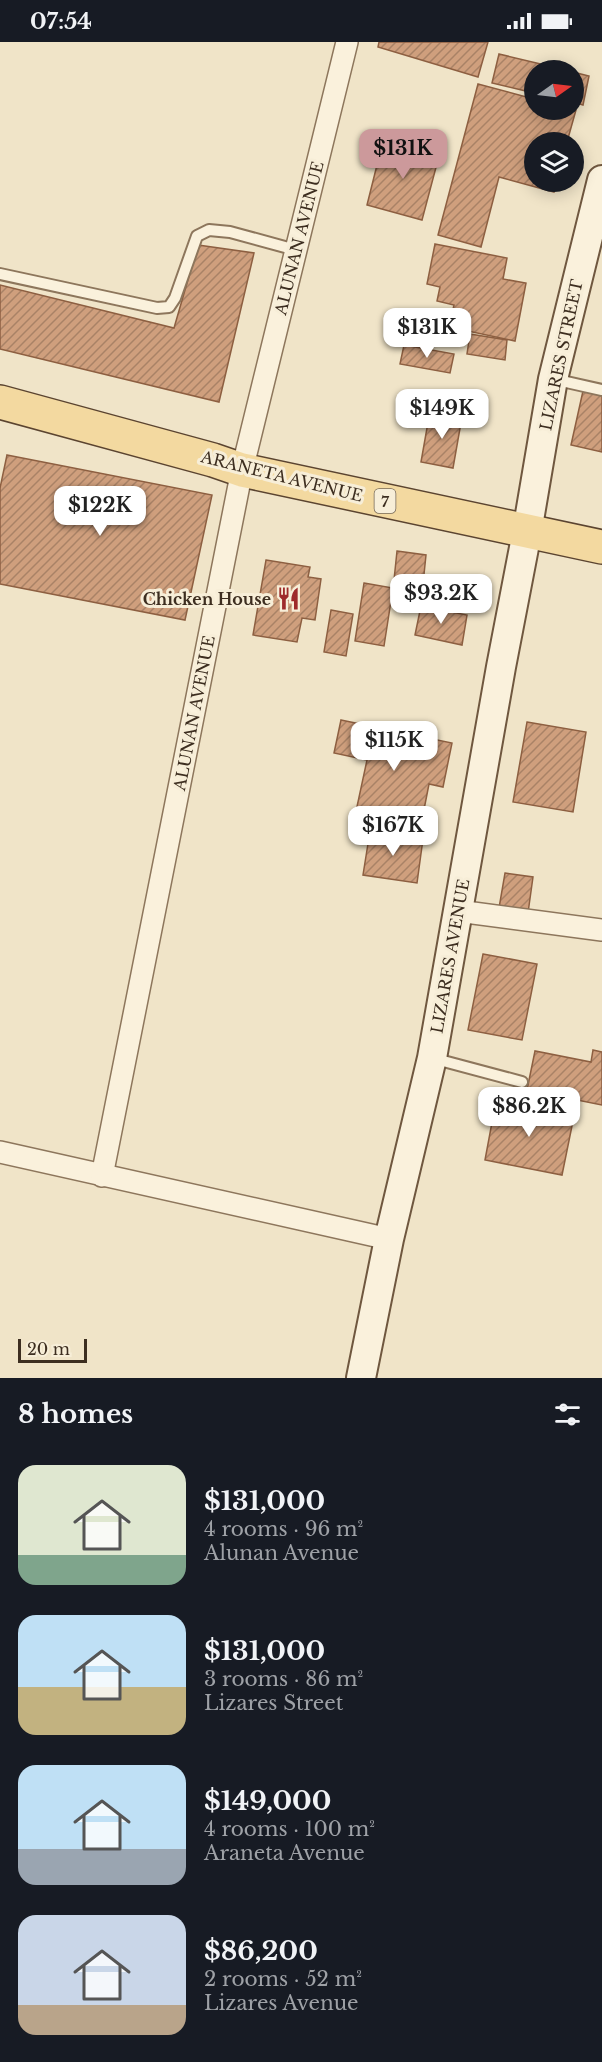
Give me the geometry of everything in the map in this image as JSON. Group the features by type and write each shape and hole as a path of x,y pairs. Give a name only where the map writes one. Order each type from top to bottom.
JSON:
{"main road":[{"name":"ARANETA AVENUE","path":"0,402 242,470 602,547"}],"street":[{"name":"ALUNAN AVENUE","path":"102,1176 242,470 347,42"},
{"name":"LIZARES STREET","path":"527,532 553,378 602,180"},
{"name":"LIZARES AVENUE","path":"361,1378 389,1239 432,1058 527,532"},
{"path":"458,911 602,930"},
{"path":"0,1152 389,1239"}],"lane":[{"path":"0,274 157,308 169,307 175,298 197,236 209,230 230,232 296,250"},
{"path":"553,378 602,390"},
{"path":"432,1058 522,1082"}],"building":[{"path":"379,42 488,42 478,77 378,47"},
{"path":"499,54 524,60 524,91 492,83"},
{"path":"584,75 589,76 584,100"},
{"path":"478,84 524,96 524,120 573,120 570,132 524,132 524,184 499,177 481,247 438,235"},
{"path":"383,141 439,156 422,220 367,205"},
{"path":"435,244 507,258 503,279 526,283 515,341 449,327 454,305 437,301 440,287 427,284"},
{"path":"198,245 254,253 219,402 0,349 0,285 174,328"},
{"path":"470,334 507,340 505,360 467,354"},
{"path":"404,345 454,354 450,373 400,364"},
{"path":"583,391 602,395 602,452 571,445"},
{"path":"430,411 462,417 453,468 421,462"},
{"path":"7,455 212,495 185,620 0,584 0,488"},
{"path":"397,551 426,555 423,584 394,580"},
{"name":"Chicken House","path":"266,560 310,567 308,577 321,579 315,620 302,618 297,642 253,635"},
{"path":"364,583 393,588 384,646 355,641"},
{"path":"421,606 467,615 462,645 415,635"},
{"path":"331,610 353,614 346,656 324,652"},
{"path":"341,720 452,743 443,787 429,784 420,830 355,816 367,760 334,753"},
{"path":"527,722 586,732 573,812 513,802"},
{"path":"370,831 423,839 417,883 363,875"},
{"path":"505,873 533,877 528,913 499,908"},
{"path":"483,954 537,964 522,1040 468,1030"},
{"path":"593,1050 602,1052 602,1105 527,1090 535,1051 591,1062"},
{"path":"496,1101 574,1116 562,1175 485,1160"}],"place":[{"name":"Chicken House","path":"289,599"}]}
